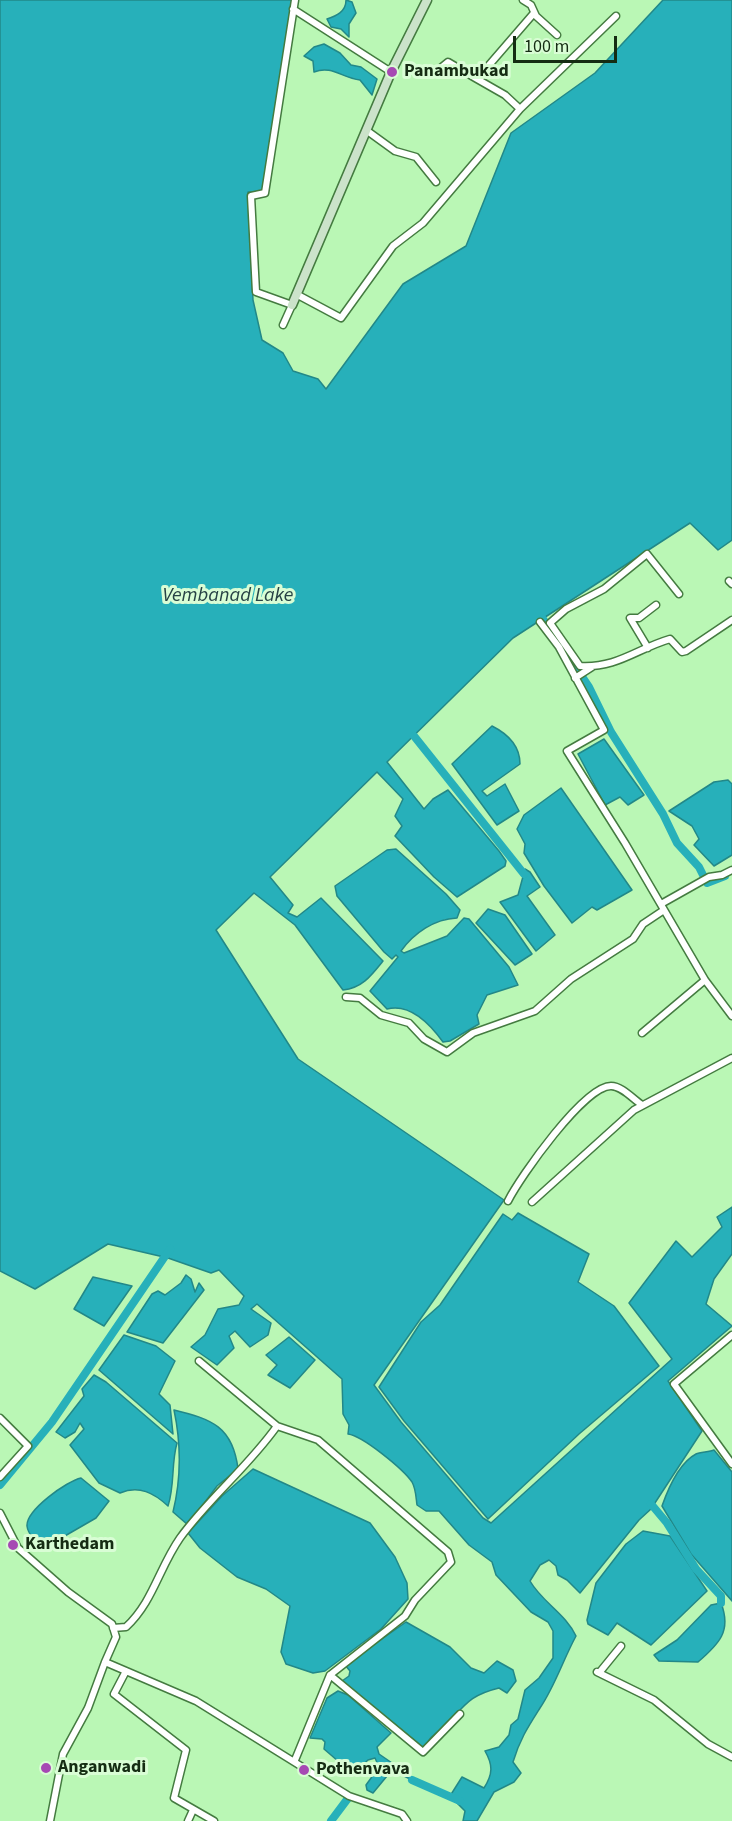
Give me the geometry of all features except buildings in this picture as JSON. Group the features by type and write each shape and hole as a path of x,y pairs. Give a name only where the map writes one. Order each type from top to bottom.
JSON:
{"main road":[{"path":"292,305 390,72 427,0"}],"street":[{"path":"284,325 292,305 256,292 251,196 265,193 295,0"},
{"path":"523,0 531,4 534,13 557,35"},
{"path":"293,9 390,72"},
{"path":"477,79 534,13"},
{"path":"296,294 340,318 393,246 423,223 520,109 616,16"},
{"path":"423,71 437,71 448,62 505,95 520,109"},
{"path":"366,130 395,151 416,157 436,182"},
{"path":"679,594 647,554 604,589 551,620 550,623 580,666 593,667 605,666 670,639 678,652 732,620"},
{"path":"648,648 630,618 639,618 656,605"},
{"path":"540,622 559,647 604,730 567,751 705,980 732,1016"},
{"path":"576,677 593,667"},
{"path":"346,998 360,998 381,1015 409,1023 424,1039 447,1052 472,1033 535,1011 571,979 633,939 643,924 662,907 704,879 732,870"},
{"path":"642,1033 705,980"},
{"path":"532,1202 634,1110 732,1058"},
{"path":"508,1201 520,1179 569,1116 604,1088 618,1088 642,1105"},
{"path":"732,1335 674,1384 732,1464"},
{"path":"198,1361 277,1426 318,1440 448,1552 451,1562 415,1600 405,1616 330,1675 295,1760"},
{"path":"0,1418 28,1446 0,1477"},
{"path":"113,1628 126,1627 136,1618 154,1591 160,1569 182,1535 262,1447 277,1426"},
{"path":"0,1514 18,1548 113,1628 116,1636 88,1708 63,1754 50,1821"},
{"path":"0,1534 7,1528"},
{"path":"621,1646 598,1673 654,1700 708,1744 732,1757"},
{"path":"105,1662 196,1701 295,1760 349,1796 402,1814 407,1821"},
{"path":"126,1671 114,1694 186,1750 174,1798 214,1821"},
{"path":"330,1675 423,1752 460,1714"},
{"path":"188,1821 193,1810"}],"water":[{"name":"Vembanad Lake","path":"0,0 292,0 263,193 248,192 253,300 262,340 283,353 293,371 318,379 326,389 403,284 466,246 511,133 595,73 663,0 732,0 732,540 718,550 690,523 513,638 387,762 424,809 433,799 448,790 499,851 506,861 505,866 457,897 434,877 395,836 402,826 395,816 403,799 377,772 270,877 293,905 288,913 297,917 321,898 383,961 366,980 356,987 343,990 295,925 254,893 216,930 298,1059 504,1200 374,1385 401,1422 483,1518 491,1523 672,1359 629,1303 676,1241 692,1257 722,1227 717,1217 732,1207 732,1254 714,1279 706,1304 732,1326 668,1381 702,1431 651,1509 639,1520 580,1593 567,1580 558,1575 556,1566 549,1560 540,1565 530,1581 572,1628 576,1636 550,1691 518,1747 513,1762 521,1773 514,1782 494,1792 477,1821 463,1821 465,1811 450,1796 462,1777 484,1788 491,1770 485,1751 499,1747 509,1735 511,1725 518,1719 525,1690 539,1678 553,1658 553,1631 548,1622 531,1612 496,1575 492,1562 469,1545 439,1511 426,1511 417,1505 412,1482 400,1469 372,1447 348,1434 349,1425 343,1414 342,1379 257,1304 251,1309 271,1323 268,1335 250,1347 235,1331 229,1336 234,1348 217,1365 191,1347 205,1335 218,1309 239,1305 244,1296 219,1270 211,1273 168,1258 108,1244 35,1289 0,1271"},
{"path":"346,0 352,2 356,13 349,24 349,37 341,29 331,27 327,19 342,10"},
{"path":"324,44 340,53 351,65 361,67 377,79 372,95 360,80 332,71 314,72 313,61 304,56 314,47"},
{"path":"492,726 512,741 518,752 520,764 482,791 487,796 505,784 519,811 497,825 452,764"},
{"path":"604,739 644,795 628,805 620,797 605,805 578,754"},
{"path":"728,780 732,784 732,855 714,866 694,845 699,839 692,826 669,811 714,782"},
{"path":"561,788 632,890 597,910 592,907 572,923 544,886 524,853 525,844 517,829 524,815"},
{"path":"396,849 446,894 460,910 457,918 440,921 425,928 401,951 404,953 447,936 464,918 469,919 509,967 518,985 487,995 477,1015 479,1024 450,1041 443,1042 419,1016 404,1009 387,1009 370,991 398,957 396,955 392,959 384,952 337,896 335,886 387,850"},
{"path":"525,869 530,872 540,887 527,896 555,935 536,951 500,902 518,895"},
{"path":"488,909 505,915 532,954 515,965 476,923"},
{"path":"518,1213 589,1254 578,1282 614,1306 659,1366 579,1434 488,1519 404,1421 379,1387 421,1322 440,1305 503,1214 512,1220"},
{"path":"186,1275 191,1279 195,1292 199,1283 204,1290 163,1343 127,1332 152,1294 158,1291 165,1295 181,1283"},
{"path":"93,1277 132,1286 104,1326 74,1309"},
{"path":"124,1335 156,1346 175,1361 159,1394 170,1405 173,1434 99,1370"},
{"path":"289,1337 315,1360 290,1388 268,1375 277,1365 266,1355"},
{"path":"94,1375 106,1382 177,1443 168,1506 157,1497 140,1490 120,1493 99,1483 70,1445 84,1429 80,1423 75,1432 65,1438 56,1432 84,1396 82,1389"},
{"path":"174,1410 210,1422 226,1434 231,1443 238,1469 217,1486 188,1525 173,1512 178,1487 179,1461"},
{"path":"714,1450 732,1472 732,1601 691,1554 662,1506 671,1484 684,1464 696,1454"},
{"path":"253,1469 370,1523 395,1557 407,1583 408,1599 381,1629 325,1671 313,1673 286,1664 281,1652 290,1606 266,1589 237,1577 200,1548 188,1533 222,1496"},
{"path":"81,1478 109,1501 96,1518 44,1548 29,1532 28,1519 48,1497"},
{"path":"643,1531 670,1536 707,1591 651,1645 617,1623 608,1635 588,1624 587,1620 596,1583 626,1544"},
{"path":"721,1603 725,1622 722,1636 698,1662 659,1661 654,1655 677,1640 711,1605"},
{"path":"406,1622 450,1647 471,1668 484,1673 497,1661 513,1670 516,1681 507,1693 499,1688 469,1701 431,1738 425,1749 342,1681 349,1676 350,1671 345,1665"},
{"path":"338,1691 348,1695 391,1733 377,1747 379,1754 408,1774 412,1780 392,1770 373,1793 367,1790 366,1785 379,1767 375,1758 368,1760 356,1771 355,1766 346,1768 324,1749 325,1742 322,1739 310,1738 327,1698"}],"waterway":[{"path":"543,619 589,687 611,732 663,814 677,843 699,867 707,883 725,876"},
{"path":"414,736 524,874"},
{"path":"0,1485 52,1422 170,1249"},
{"path":"651,1504 667,1523 696,1569 721,1596 721,1603"},
{"path":"412,1780 460,1801"},
{"path":"331,1821 349,1797"}],"place":[{"name":"Panambukad","path":"392,72"},
{"name":"Karthedam","path":"13,1545"},
{"name":"Anganwadi","path":"46,1768"},
{"name":"Pothenvava","path":"304,1770"}]}
